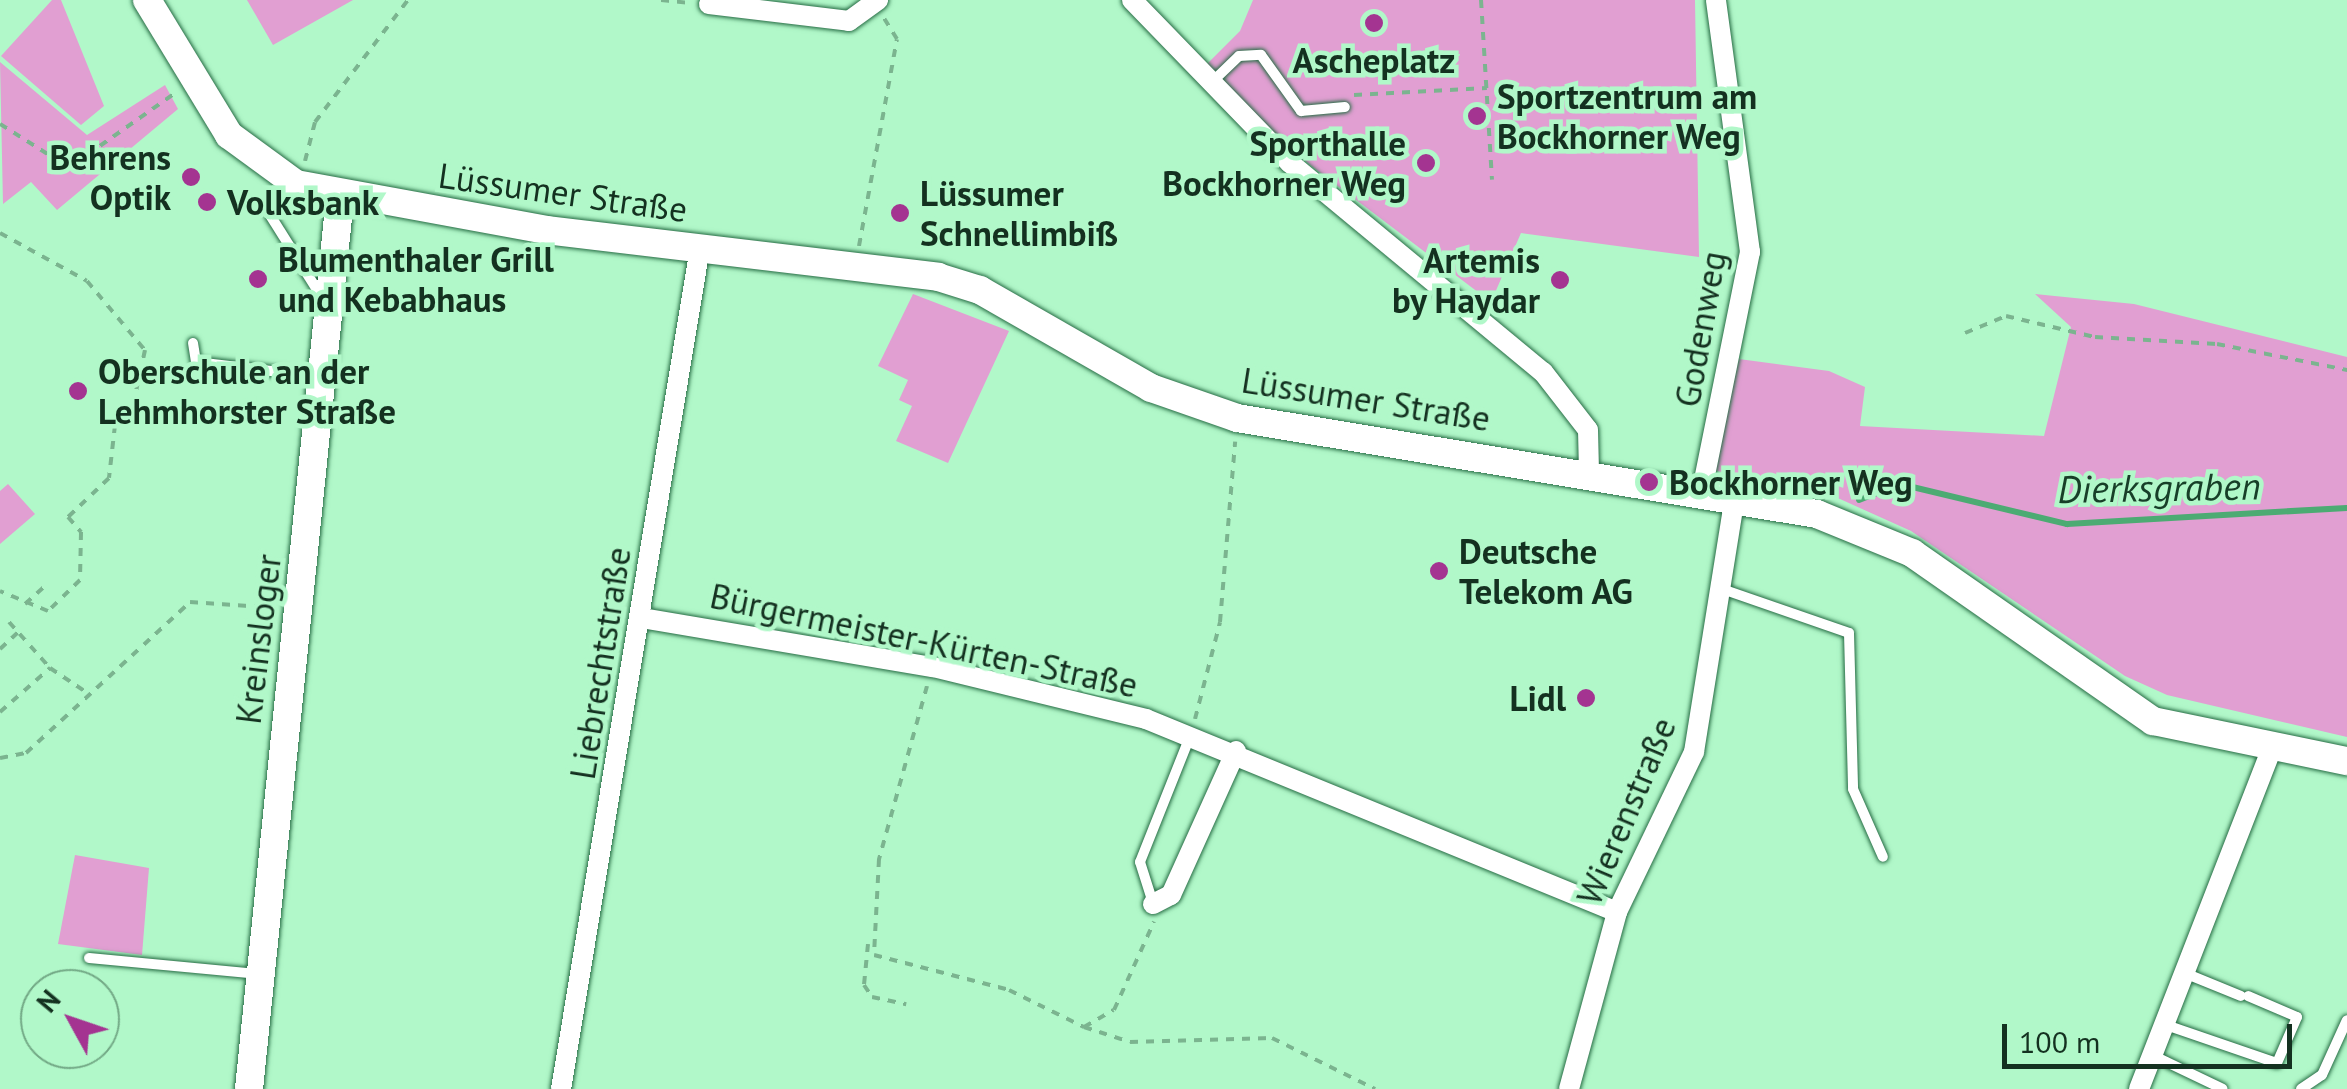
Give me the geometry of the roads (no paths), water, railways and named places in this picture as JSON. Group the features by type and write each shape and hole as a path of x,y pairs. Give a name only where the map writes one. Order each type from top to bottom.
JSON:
{"main road":[{"name":"Lüssumer Straße","path":"147,0 192,82 229,135 296,184 340,198 700,248 856,265 980,290 1150,388 1237,418 1702,490 1817,514 1912,553 2153,721 2347,761"},
{"name":"Kreinsloger","path":"249,1089 340,198"}],"street":[{"path":"1132,0 1290,163 1543,372 1588,430 1589,472"},
{"name":"Godenweg","path":"1702,490 1750,252 1716,0"},
{"path":"709,4 849,21 877,2"},
{"name":"Liebrechtstraße","path":"561,1089 642,618 700,248"},
{"name":"Wierenstraße","path":"1569,1089 1617,912 1694,752 1725,590 1736,496"},
{"name":"Bürgermeister-Kürten-Straße","path":"642,618 933,668 1192,733 1617,912"},
{"path":"2139,1089 2272,748"},
{"path":"1153,904 1170,895 1236,752"}],"lane":[{"path":"1212,82 1239,56 1260,55 1301,111 1345,107"},
{"path":"270,216 330,309"},
{"path":"194,344 196,362 323,377"},
{"path":"1725,590 1848,633 1853,789 1883,857"},
{"path":"1153,904 1140,862 1192,733"},
{"path":"89,958 258,974"},
{"path":"2166,1024 2277,1063 2297,1017 2186,974"},
{"path":"2301,1089 2322,1075 2347,1020"},
{"path":"2154,1056 2223,1089"}],"waterway":[{"name":"Dierksgraben","path":"1859,500 1900,484 2067,524 2347,508"}],"place":[{"name":"Ascheplatz","path":"1374,23"},
{"name":"Sportzentrum am Bockhorner Weg","path":"1477,116"},
{"name":"Sporthalle Bockhorner Weg","path":"1426,163"},
{"name":"Behrens Optik","path":"191,177"},
{"name":"Volksbank","path":"207,202"},
{"name":"Lüssumer Schnellimbiß","path":"900,213"},
{"name":"Blumenthaler Grill und Kebabhaus","path":"258,279"},
{"name":"Artemis by Haydar","path":"1560,280"},
{"name":"Oberschule an der Lehmhorster Straße","path":"78,391"},
{"name":"Bockhorner Weg","path":"1649,482"},
{"name":"Deutsche Telekom AG","path":"1439,571"},
{"name":"Lidl","path":"1586,698"}]}
